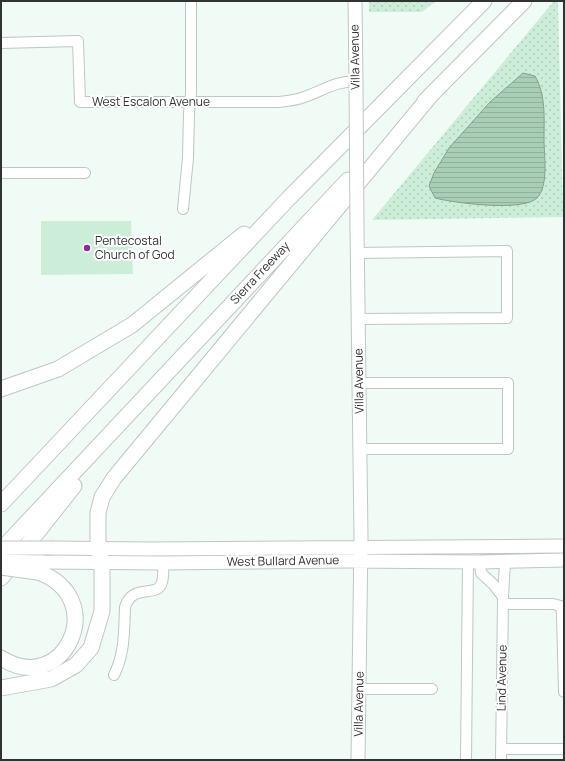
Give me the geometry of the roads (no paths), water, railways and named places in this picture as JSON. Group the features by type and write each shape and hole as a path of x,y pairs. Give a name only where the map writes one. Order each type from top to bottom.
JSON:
{"highway":[{"path":"1,504 288,198 484,1"},
{"name":"Sierra Freeway","path":"1,549 374,153 524,1"},
{"path":"1,688 51,679 76,665 91,648 102,611 98,513 102,497 114,478 431,95"},
{"path":"1,389 58,370 132,325 288,198"},
{"path":"1,578 132,411"},
{"path":"1,567 40,567 64,588 73,604 75,622 72,639 67,647 54,660 46,664 37,666 19,666 1,658"}],"main road":[{"name":"Villa Avenue","path":"355,1 361,547 358,760"},
{"name":"West Bullard Avenue","path":"1,562 40,567 100,555 235,548 564,546"},
{"name":"West Bullard Avenue","path":"1,549 53,548 163,563 360,561 505,562 564,559"},
{"path":"163,563 170,556 194,556 235,548"}],"street":[{"path":"183,209 188,158 191,92 191,1"},
{"name":"West Escalon Avenue","path":"1,43 78,41 80,102 279,102 306,97 340,82 356,82"},
{"path":"1,173 85,173"},
{"path":"357,252 507,251 507,318 358,319"},
{"path":"359,383 508,383 508,449 359,449"},
{"path":"474,561 480,573 493,584 503,601 553,604 561,606 564,692"},
{"path":"466,760 474,561"},
{"name":"Lind Avenue","path":"501,760 503,601 505,562"},
{"path":"114,675 120,662 123,648 125,607 127,602 129,598 137,592 152,591 160,587 163,580 163,563"},
{"path":"359,689 432,689"},
{"path":"501,749 564,749"}],"place":[{"name":"Pentecostal Church of God","path":"87,248"}]}
